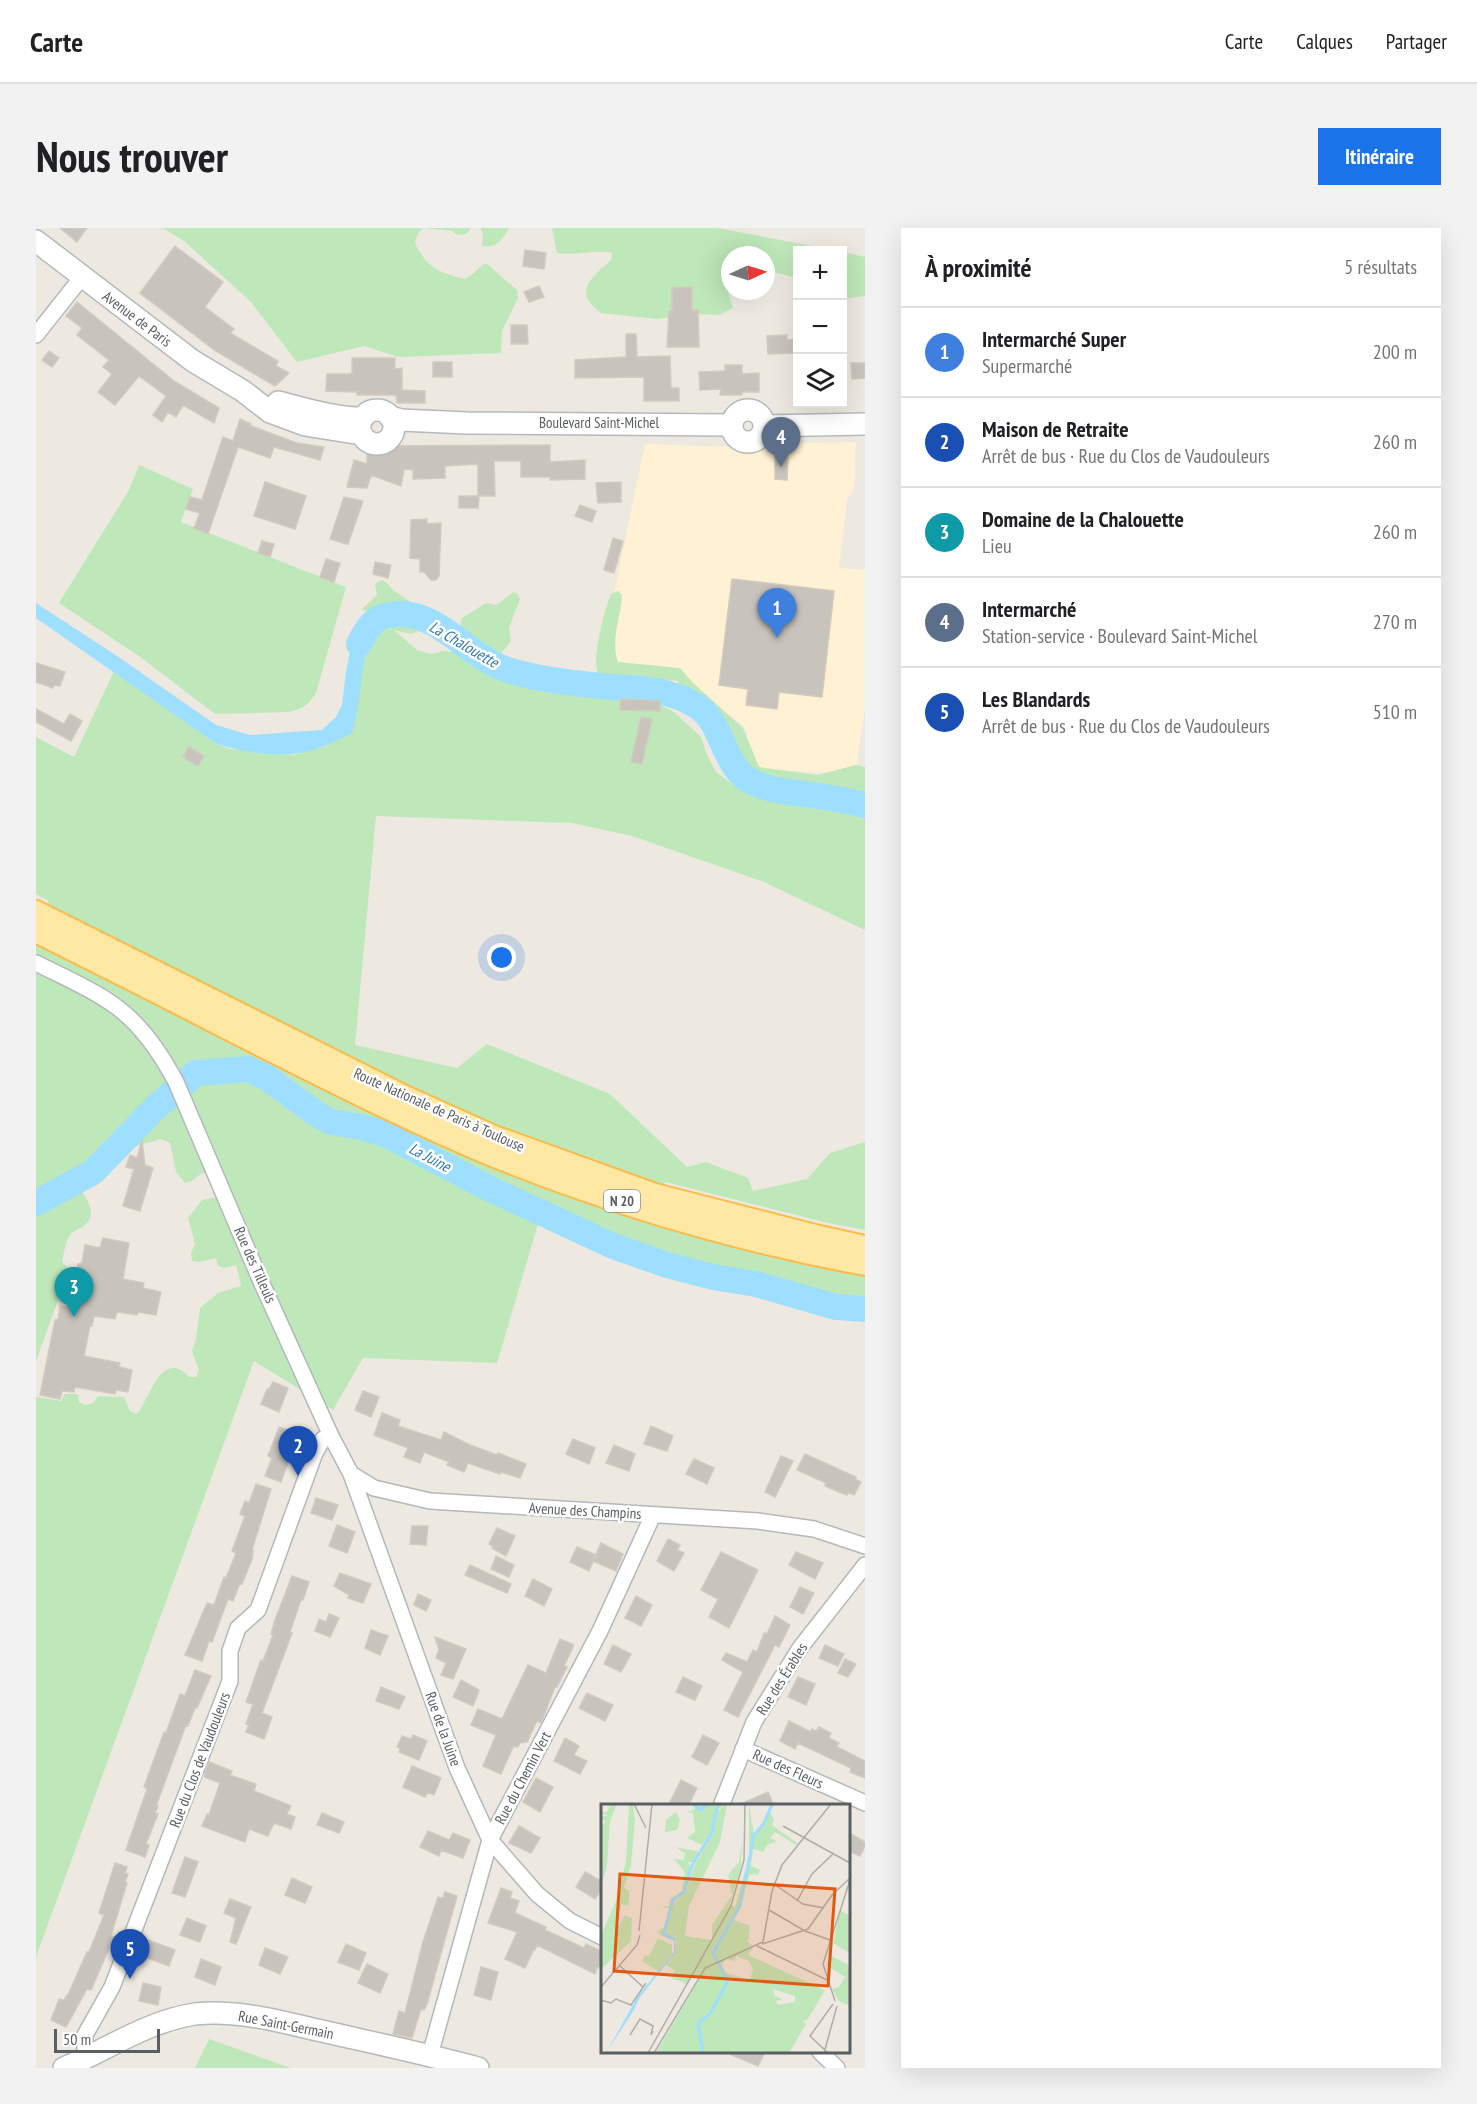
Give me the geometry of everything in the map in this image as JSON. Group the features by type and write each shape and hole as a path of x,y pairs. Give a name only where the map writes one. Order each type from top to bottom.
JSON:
{"main road":[{"name":"Avenue de Paris","path":"36,241 193,361 243,391 312,419 362,426"},
{"path":"376,411 384,412 391,426 387,441 377,444 368,442 362,426 367,414 376,411"},
{"name":"Boulevard Saint-Michel","path":"391,426 467,423 732,425 736,437 747,442 761,437 765,426 865,424"},
{"name":"Route Nationale de Paris à Toulouse","path":"36,912 405,1097 494,1137 655,1195 865,1247"},
{"name":"Route Nationale de Paris à Toulouse","path":"36,931 389,1109 483,1151 566,1183 651,1211 814,1254 865,1264"},
{"name":"Rue Saint-Germain","path":"64,2068 135,2034 195,2014 252,2016 430,2055 478,2068"}],"street":[{"path":"36,335 82,278"},
{"name":"Rue des Tilleuls","path":"36,963 112,1003 145,1033 178,1086 259,1277 331,1436"},
{"path":"331,1436 351,1474"},
{"name":"Rue du Clos de Vaudouleurs","path":"85,2059 85,2035 112,1987 230,1681 230,1651 238,1628 258,1610 315,1453 323,1439 331,1436"},
{"name":"Avenue des Champins","path":"351,1474 374,1488 430,1501 758,1521 814,1529 865,1546"},
{"name":"Rue de la Juine","path":"351,1474 457,1768 490,1840 537,1894 570,1921 601,1936"},
{"name":"Rue du Chemin Vert","path":"430,2055 490,1840 600,1631 653,1515"},
{"name":"Rue des Érables","path":"722,1804 754,1722 800,1648 865,1565"},
{"name":"Rue des Fleurs","path":"743,1749 865,1803"},
{"path":"820,2053 837,2068"}],"shaded area":[{"path":"856,442 854,488 847,499 839,568 865,570 865,708 855,774 755,769 745,727 690,684 597,676 645,444 754,450 769,444"}],"green space":[{"path":"163,228 424,228 418,233 415,243 429,264 448,274 465,279 486,263 517,290 518,298 502,331 501,353 398,357 364,346 297,362 251,302 184,241"},
{"path":"424,228 471,228 466,234 457,235 452,231"},
{"path":"480,228 509,228 495,245 487,247 482,246 483,234"},
{"path":"552,228 718,228 812,246 793,246 793,277 775,272 775,246 721,246 721,300 730,300 733,308 719,315 694,314 658,319 601,313 592,305 586,292 588,285 591,279 611,260 612,253 557,253"},
{"path":"847,253 865,257 865,296 847,298"},
{"path":"139,465 193,489 181,522 346,587 316,693 305,706 289,712 215,714 139,656 59,603 129,490"},
{"path":"382,580 433,617 436,624 411,634 394,630 417,650 431,654 443,651 454,652 500,678 588,697 645,697 674,712 701,737 716,772 738,788 755,796 812,804 865,817 865,930 764,882 632,836 572,823 376,816 355,1045 457,1068 487,1044 610,1094 687,1167 706,1162 748,1178 753,1191 807,1179 830,1153 865,1142 865,1230 828,1223 665,1182 653,1225 865,1275 865,1319 826,1313 642,1264 538,1224 497,1363 363,1358 333,1410 254,1361 36,1957 36,1397 61,1401 64,1394 78,1394 79,1402 85,1405 93,1403 98,1396 124,1397 130,1411 137,1414 163,1372 171,1368 179,1369 189,1377 196,1377 199,1370 192,1351 200,1308 218,1293 241,1286 236,1265 224,1268 218,1266 216,1258 200,1262 192,1261 191,1253 195,1244 188,1218 202,1200 219,1197 210,1174 202,1173 192,1181 185,1183 176,1172 170,1143 161,1139 129,1148 107,1164 82,1191 90,1209 90,1218 84,1226 69,1236 62,1262 75,1275 61,1292 36,1361 36,922 49,901 36,894 36,737 74,757 114,671 215,743 230,749 293,755 329,745 362,671 368,644 375,630 381,627 392,629 389,622 362,609 377,595 375,584"},
{"path":"618,591 622,595 615,637 618,662 680,668 693,683 743,728 759,767 818,775 856,765 865,767 865,798 750,777 738,765 706,707 677,681 598,673 596,657 602,622 611,594"},
{"path":"513,592 520,599 509,628 511,641 500,655 485,655 461,632 462,618 486,603 497,605"},
{"path":"209,2039 291,2068 195,2068"}],"water":[{"path":"36,603 216,725 250,735 322,730 336,717 342,705 352,641 366,612 388,622 393,629 386,627 375,630 370,642 363,668 352,733 302,753 264,754 237,750 215,743 36,618"}],"building":[{"path":"60,228 87,228 77,242"},
{"path":"175,246 223,282 205,307 234,329 230,333 278,361 276,366 289,373 275,386 214,350 140,293"},
{"path":"525,250 546,253 544,269 523,266"},
{"path":"539,286 544,297 529,302 524,292"},
{"path":"692,287 692,310 698,310 699,347 667,347 669,311 672,310 672,288"},
{"path":"77,302 174,381 219,408 214,423 183,405 176,417 168,412 162,422 153,415 166,396 139,376 115,405 98,392 112,374 103,367 109,360 77,335 82,328 66,316"},
{"path":"511,325 527,325 528,344 511,344"},
{"path":"626,334 636,334 637,357 670,356 671,388 679,388 679,401 644,401 644,377 575,378 575,360 626,357"},
{"path":"787,335 787,340 793,339 793,353 768,354 767,336"},
{"path":"49,351 59,358 52,367 42,360"},
{"path":"352,358 395,358 395,369 402,368 402,390 425,391 425,403 397,403 396,395 357,395 357,392 326,391 327,374 352,374"},
{"path":"433,362 452,362 452,377 433,377"},
{"path":"851,363 865,363 865,378 852,379"},
{"path":"725,365 742,365 742,374 759,373 759,392 720,395 721,389 700,390 699,372 725,371"},
{"path":"240,419 251,426 297,443 324,447 320,460 274,447 270,458 238,447 208,534 194,528 200,513 186,509 190,497 202,500 223,437 233,441"},
{"path":"550,445 550,462 585,460 585,479 550,480 551,477 521,477 521,461 494,461 495,496 479,496 478,508 459,508 459,496 478,496 478,464 445,466 445,478 413,479 413,470 404,469 401,486 371,475 367,488 347,487 354,460 367,464 367,446"},
{"path":"775,455 788,455 787,480 775,479"},
{"path":"265,482 306,496 295,529 254,516"},
{"path":"621,482 621,502 598,503 596,483"},
{"path":"344,497 363,501 348,544 330,539"},
{"path":"580,505 596,511 592,522 575,516"},
{"path":"427,519 427,524 441,523 439,576 436,580 431,580 424,572 420,572 420,559 410,558 411,520"},
{"path":"613,538 623,541 614,573 604,570"},
{"path":"262,541 274,544 270,557 258,553"},
{"path":"326,559 340,563 334,582 320,577"},
{"path":"375,562 391,565 388,578 373,574"},
{"path":"732,579 834,591 822,697 779,692 777,709 746,705 748,689 719,685"},
{"path":"36,663 65,672 60,686 54,685 53,688 36,682"},
{"path":"621,699 660,701 660,711 620,710"},
{"path":"36,709 64,724 70,714 82,721 71,741 36,722"},
{"path":"641,717 652,719 642,764 631,762"},
{"path":"189,747 204,756 198,766 183,757"},
{"path":"142,1140 145,1165 153,1168 140,1211 123,1206 134,1169 126,1167 130,1155 137,1158"},
{"path":"103,1238 129,1243 123,1279 144,1283 143,1288 161,1292 156,1315 117,1312 115,1319 94,1316 92,1326 90,1325 84,1356 120,1363 119,1367 132,1370 128,1392 116,1390 115,1394 75,1387 74,1392 62,1391 60,1399 40,1395 55,1320 58,1319 60,1306 70,1308 78,1264 82,1263 85,1245 100,1248"},
{"path":"273,1382 288,1388 279,1412 261,1404 267,1389"},
{"path":"363,1391 379,1397 371,1417 355,1410"},
{"path":"382,1413 400,1420 398,1426 441,1440 444,1432 470,1445 526,1464 520,1478 468,1463 464,1472 447,1465 449,1462 424,1452 420,1463 404,1457 408,1448 374,1435"},
{"path":"651,1426 673,1436 667,1451 644,1444"},
{"path":"279,1427 295,1433 289,1450 292,1451 281,1482 265,1476 272,1458 268,1456"},
{"path":"573,1439 595,1448 589,1464 566,1454"},
{"path":"614,1445 635,1454 629,1471 606,1463"},
{"path":"805,1454 856,1477 855,1479 861,1482 854,1495 848,1492 847,1495 825,1486 826,1483 797,1470"},
{"path":"781,1456 793,1461 775,1497 765,1492"},
{"path":"694,1459 714,1468 707,1484 686,1474"},
{"path":"256,1484 271,1489 252,1550 252,1559 242,1584 240,1583 233,1601 228,1599 212,1642 209,1641 202,1661 185,1655 207,1603 214,1605 224,1577 226,1578 236,1553 232,1551 245,1516 240,1514 245,1501 249,1503"},
{"path":"316,1498 338,1505 332,1520 311,1513"},
{"path":"337,1525 355,1532 347,1553 329,1546"},
{"path":"412,1526 428,1526 426,1545 410,1544"},
{"path":"497,1528 515,1536 506,1556 489,1544"},
{"path":"668,1539 680,1545 677,1550 684,1553 674,1571 657,1561"},
{"path":"601,1543 623,1554 616,1571 593,1561"},
{"path":"577,1547 596,1555 589,1571 570,1562"},
{"path":"721,1552 758,1570 729,1628 709,1617 718,1599 701,1590"},
{"path":"796,1552 823,1563 815,1579 789,1565"},
{"path":"496,1556 514,1565 509,1577 491,1569"},
{"path":"470,1565 511,1584 507,1593 465,1575"},
{"path":"340,1573 371,1584 363,1603 348,1598 349,1595 334,1586"},
{"path":"292,1576 309,1582 262,1713 272,1717 264,1739 246,1732 249,1725 246,1724 253,1704 246,1702 273,1635 271,1634 275,1620"},
{"path":"533,1579 552,1589 544,1606 525,1596"},
{"path":"800,1587 814,1593 803,1614 790,1607"},
{"path":"418,1594 431,1600 426,1611 414,1605"},
{"path":"636,1596 652,1605 641,1626 625,1618"},
{"path":"329,1614 339,1618 330,1637 315,1631 319,1619 326,1622"},
{"path":"775,1616 790,1625 779,1647 775,1645 738,1717 724,1710 743,1672 722,1660 726,1653 747,1662 753,1650 757,1652 764,1633 767,1634"},
{"path":"371,1630 388,1636 380,1655 365,1648"},
{"path":"435,1637 466,1649 453,1679 441,1675 446,1663 436,1658 439,1650"},
{"path":"560,1639 574,1645 564,1666 567,1667 555,1687 541,1723 537,1721 527,1742 513,1747 501,1774 483,1766 496,1735 471,1725 478,1709 502,1719 528,1665 546,1673"},
{"path":"613,1645 631,1654 621,1672 604,1664"},
{"path":"825,1645 844,1654 838,1666 819,1658"},
{"path":"845,1659 856,1664 848,1677 838,1673"},
{"path":"195,1670 211,1676 188,1726 186,1725 156,1806 158,1806 155,1813 158,1814 146,1844 149,1845 145,1857 126,1850 147,1789 144,1787 164,1732 166,1733 180,1694 185,1696"},
{"path":"683,1677 702,1686 695,1700 676,1692"},
{"path":"798,1677 815,1684 806,1705 788,1697"},
{"path":"461,1680 479,1690 473,1706 453,1697"},
{"path":"381,1687 405,1697 399,1709 376,1701"},
{"path":"587,1693 613,1705 605,1721 579,1708"},
{"path":"789,1721 811,1732 812,1729 816,1731 819,1727 831,1733 829,1738 839,1743 837,1747 865,1761 865,1778 850,1772 851,1768 798,1743 795,1749 780,1741"},
{"path":"413,1735 427,1741 419,1760 399,1752 400,1748 397,1747 402,1736 411,1739"},
{"path":"703,1735 719,1743 707,1765 692,1757"},
{"path":"565,1738 579,1746 574,1755 587,1761 580,1774 554,1761"},
{"path":"209,1762 232,1771 230,1775 256,1784 254,1791 291,1806 287,1814 295,1817 291,1829 274,1823 268,1836 249,1829 245,1842 202,1826 207,1814 209,1815 220,1783 204,1777"},
{"path":"412,1766 441,1778 434,1795 428,1792 425,1797 403,1787"},
{"path":"536,1778 553,1787 540,1812 523,1802"},
{"path":"681,1780 697,1788 689,1804 670,1802"},
{"path":"768,1792 773,1804 741,1804"},
{"path":"322,1813 344,1822 339,1833 317,1825"},
{"path":"519,1826 540,1838 531,1853 509,1843"},
{"path":"428,1831 449,1840 453,1833 470,1840 463,1858 441,1850 439,1856 420,1847"},
{"path":"850,1834 865,1842 860,1856 850,1851"},
{"path":"185,1857 198,1862 185,1897 172,1893"},
{"path":"115,1863 127,1867 125,1873 128,1874 111,1936 114,1937 91,1990 87,1989 66,2027 51,2020 59,1999 64,2000 68,1995 89,1952 104,1915 99,1913"},
{"path":"585,1872 601,1881 601,1890 595,1899 576,1887"},
{"path":"292,1878 312,1887 305,1903 285,1895"},
{"path":"501,1888 512,1892 510,1898 519,1901 515,1912 517,1914 584,1948 586,1944 601,1951 601,1967 598,1966 595,1974 537,1945 525,1968 505,1959 517,1932 488,1923"},
{"path":"445,1892 457,1896 427,2004 424,2010 421,2009 412,2038 393,2034 399,2011 405,2013 423,1942 438,1897 443,1898"},
{"path":"230,1899 251,1907 236,1944 230,1942 236,1918 224,1913"},
{"path":"187,1918 206,1926 200,1942 180,1935"},
{"path":"148,1940 175,1950 169,1966 142,1956"},
{"path":"346,1944 366,1953 359,1970 338,1962"},
{"path":"265,1948 288,1957 280,1974 259,1965"},
{"path":"201,1959 221,1967 215,1985 195,1977"},
{"path":"367,1964 388,1974 380,1993 358,1983"},
{"path":"481,1967 498,1972 491,2000 474,1995"},
{"path":"143,1983 161,1987 158,2005 139,2001"},
{"path":"727,2053 764,2053 758,2066"}],"waterway":[{"name":"La Chalouette","path":"359,644 366,631 379,618 392,614 414,616 440,627 488,661 525,675 599,686 644,689 675,696 695,705 710,719 733,764 747,779 779,791 865,805"},
{"name":"La Juine","path":"36,1203 93,1172 155,1108 196,1073 248,1069 266,1077 331,1122 385,1134 488,1188 613,1246 667,1265 713,1277 756,1284 836,1307 865,1309"}],"place":[{"name":"Intermarché","path":"781,467"},
{"name":"Intermarché Super","path":"777,638"},
{"name":"Domaine de la Chalouette","path":"74,1317"},
{"name":"Maison de Retraite","path":"298,1476"},
{"name":"Les Blandards","path":"130,1979"}]}
